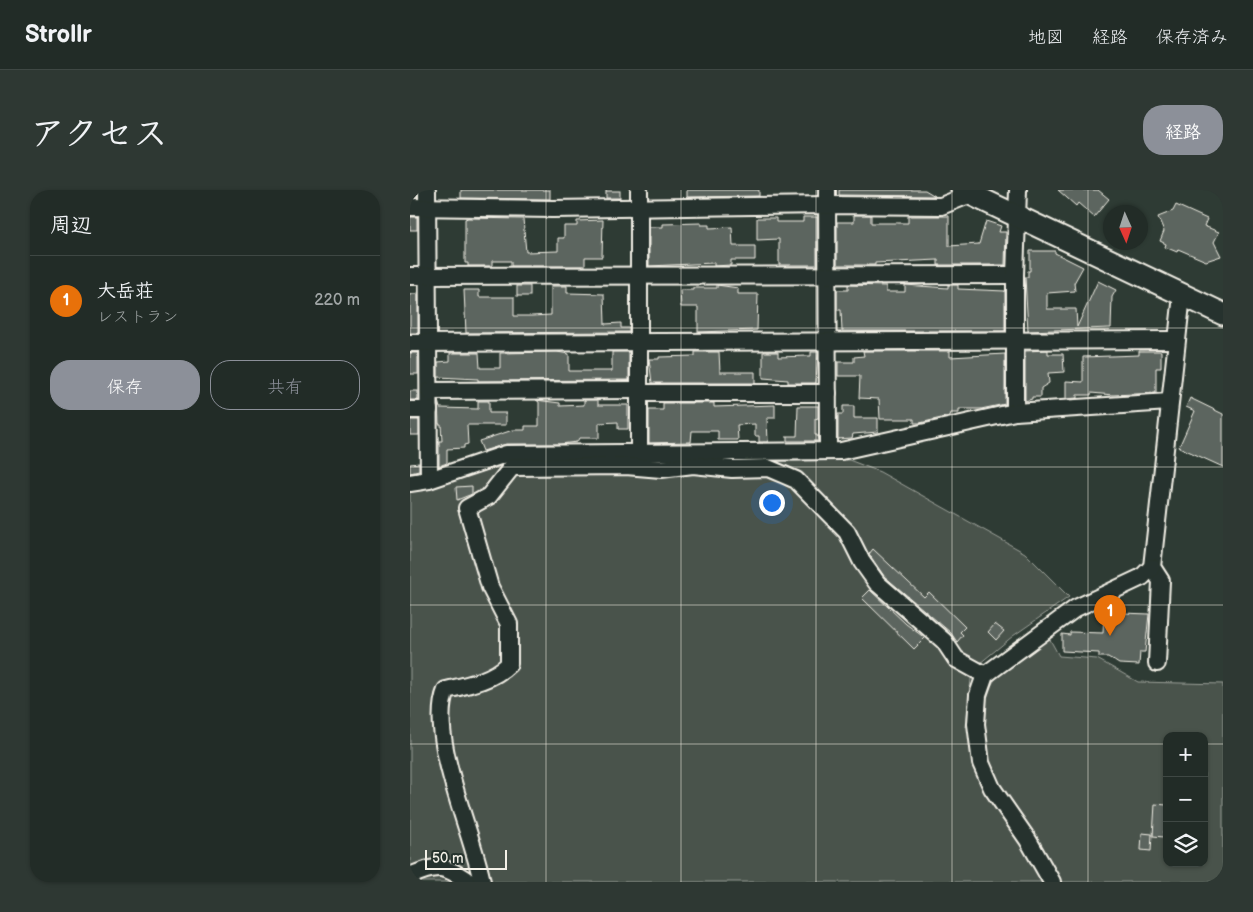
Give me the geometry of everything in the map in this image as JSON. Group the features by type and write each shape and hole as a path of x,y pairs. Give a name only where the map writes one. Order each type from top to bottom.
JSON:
{"main road":[{"path":"966,192 1223,314"}],"street":[{"path":"427,190 429,480"},
{"path":"639,190 639,452"},
{"path":"1015,412 1015,215 1018,190"},
{"path":"410,207 553,209 639,207 827,197 941,206 966,192"},
{"path":"827,197 828,451"},
{"path":"410,276 828,277 1015,274"},
{"path":"1157,663 1161,582 1152,567 1175,340 1182,295"},
{"path":"410,343 1175,340"},
{"path":"429,391 828,393"},
{"path":"410,483 429,480 506,454 828,451 860,447 1015,412 1170,402"},
{"path":"410,410 429,410"},
{"path":"482,882 447,756 440,702 446,690 474,683 502,670 509,664 509,624 490,587 467,508 489,496 512,467 626,466 661,469 693,465 732,469 768,468 796,480 847,532 862,562 877,583 944,641 956,659 984,675"},
{"path":"1052,882 1028,840 992,788 980,763 976,724 978,695 984,675 1076,608 1142,577 1152,567"},
{"path":"410,876 428,868 449,868 468,882"}],"shaded area":[{"path":"645,459 748,462 849,460 880,472 1025,553 1069,597 1013,636 979,664 971,679 966,727 1004,668 1047,634 1059,656 1097,659 1138,682 1223,684 1223,882 410,882 410,492 427,489 513,462"}],"building":[{"path":"410,190 417,190 417,197 410,197"},
{"path":"461,190 550,190 550,199 461,198"},
{"path":"687,190 759,190 759,196 687,197"},
{"path":"839,190 925,190 935,196 839,195"},
{"path":"1058,190 1098,190 1109,199 1094,217 1078,203 1076,206"},
{"path":"606,191 620,191 620,198 606,198"},
{"path":"1176,205 1207,219 1204,226 1219,232 1214,242 1221,256 1206,261 1178,249 1177,252 1165,247 1166,244 1160,241 1164,231 1158,217 1173,211"},
{"path":"854,215 871,215 871,223 908,223 908,216 949,216 949,246 979,244 986,221 1001,226 999,232 1006,232 1005,265 938,265 938,260 875,263 875,265 837,265 837,222 854,222"},
{"path":"410,217 417,217 417,230 410,230"},
{"path":"803,217 817,217 817,265 779,265 779,239 757,240 757,218 776,218 776,222 803,222"},
{"path":"465,219 523,219 526,252 558,251 558,238 564,238 564,226 577,226 577,221 603,220 602,257 585,257 585,266 511,266 511,261 492,261 492,266 468,266 468,263 465,263"},
{"path":"701,223 701,225 709,225 709,228 732,227 733,246 755,246 755,260 731,260 731,265 714,266 714,263 649,266 649,227 663,227 663,224"},
{"path":"1030,251 1055,251 1055,253 1083,267 1074,283 1075,291 1047,293 1047,309 1076,309 1077,327 1098,281 1116,290 1112,297 1111,328 1028,331 1025,277 1028,277 1028,271 1030,271"},
{"path":"717,285 738,288 738,294 758,294 757,330 698,332 698,307 681,307 680,290 717,288"},
{"path":"848,285 886,286 886,292 905,292 905,285 948,288 948,285 958,285 958,289 1005,291 1005,331 842,331 841,310 837,310 837,290 848,290"},
{"path":"517,286 530,286 530,296 517,296"},
{"path":"551,286 567,286 567,293 604,294 605,324 621,323 621,328 629,328 629,332 466,333 464,290 479,290 479,297 514,297 514,316 532,316 551,315"},
{"path":"410,294 418,294 418,333 410,333"},
{"path":"1048,350 1048,354 1063,354 1064,372 1048,373 1049,383 1041,388 1041,397 1032,397 1032,399 1025,401 1025,351"},
{"path":"863,351 950,351 950,357 1005,354 1005,404 981,409 959,409 959,413 951,413 950,416 920,423 914,423 914,419 880,419 879,399 859,398 860,376 838,376 838,362 854,362 854,357 864,356"},
{"path":"1139,351 1161,351 1161,368 1156,368 1156,393 1113,395 1091,393 1091,395 1077,395 1077,398 1066,399 1066,381 1083,382 1083,357 1139,355"},
{"path":"557,352 569,354 569,371 612,371 612,352 629,352 629,380 478,381 478,379 438,377 438,362 450,361 450,353 479,353 480,368 500,368 500,353"},
{"path":"695,352 719,352 720,372 755,372 755,383 652,383 649,359 695,356"},
{"path":"763,352 778,352 778,357 811,356 811,352 818,352 816,383 788,383 788,380 763,378"},
{"path":"410,353 418,353 418,374 410,374"},
{"path":"410,391 418,391 418,400 410,400"},
{"path":"1190,398 1223,414 1223,467 1179,447 1195,411 1186,407"},
{"path":"536,400 560,403 560,406 584,405 584,400 598,400 598,405 628,405 628,429 618,429 618,422 599,423 599,438 579,438 577,442 560,444 506,444 483,451 479,441 513,430 525,430 525,426 539,426 539,402"},
{"path":"438,401 440,408 478,409 478,401 489,401 489,413 506,413 506,425 467,425 468,444 464,445 464,448 447,449 447,463 439,466 439,441 442,441"},
{"path":"663,403 714,403 714,407 775,405 775,418 767,418 768,442 759,442 759,436 755,436 755,424 737,425 738,440 718,440 718,431 692,431 691,442 649,443 649,410 663,410"},
{"path":"798,406 818,406 818,418 815,419 815,435 817,435 818,441 787,441 787,436 797,436"},
{"path":"843,406 854,406 854,418 878,418 878,432 853,434 852,438 838,439 838,414 843,414"},
{"path":"410,420 419,420 419,435 410,435"},
{"path":"419,463 419,471 410,473 410,464"},
{"path":"472,486 472,494 457,500 456,487"},
{"path":"873,549 924,597 929,592 965,627 960,632 963,635 957,642 951,633 884,576 869,554"},
{"path":"870,590 906,624 925,638 914,649 862,598"},
{"path":"1112,607 1123,607 1123,613 1149,614 1145,652 1140,652 1139,665 1119,664 1108,657 1099,657 1099,653 1062,651 1062,634 1070,635 1070,632 1103,633 1104,611 1112,611"},
{"path":"995,624 1004,631 996,640 988,632"},
{"path":"1155,804 1163,805 1163,837 1153,836"},
{"path":"1142,833 1152,834 1151,851 1141,850"}],"place":[{"name":"大岳荘","path":"1110,636"}]}
